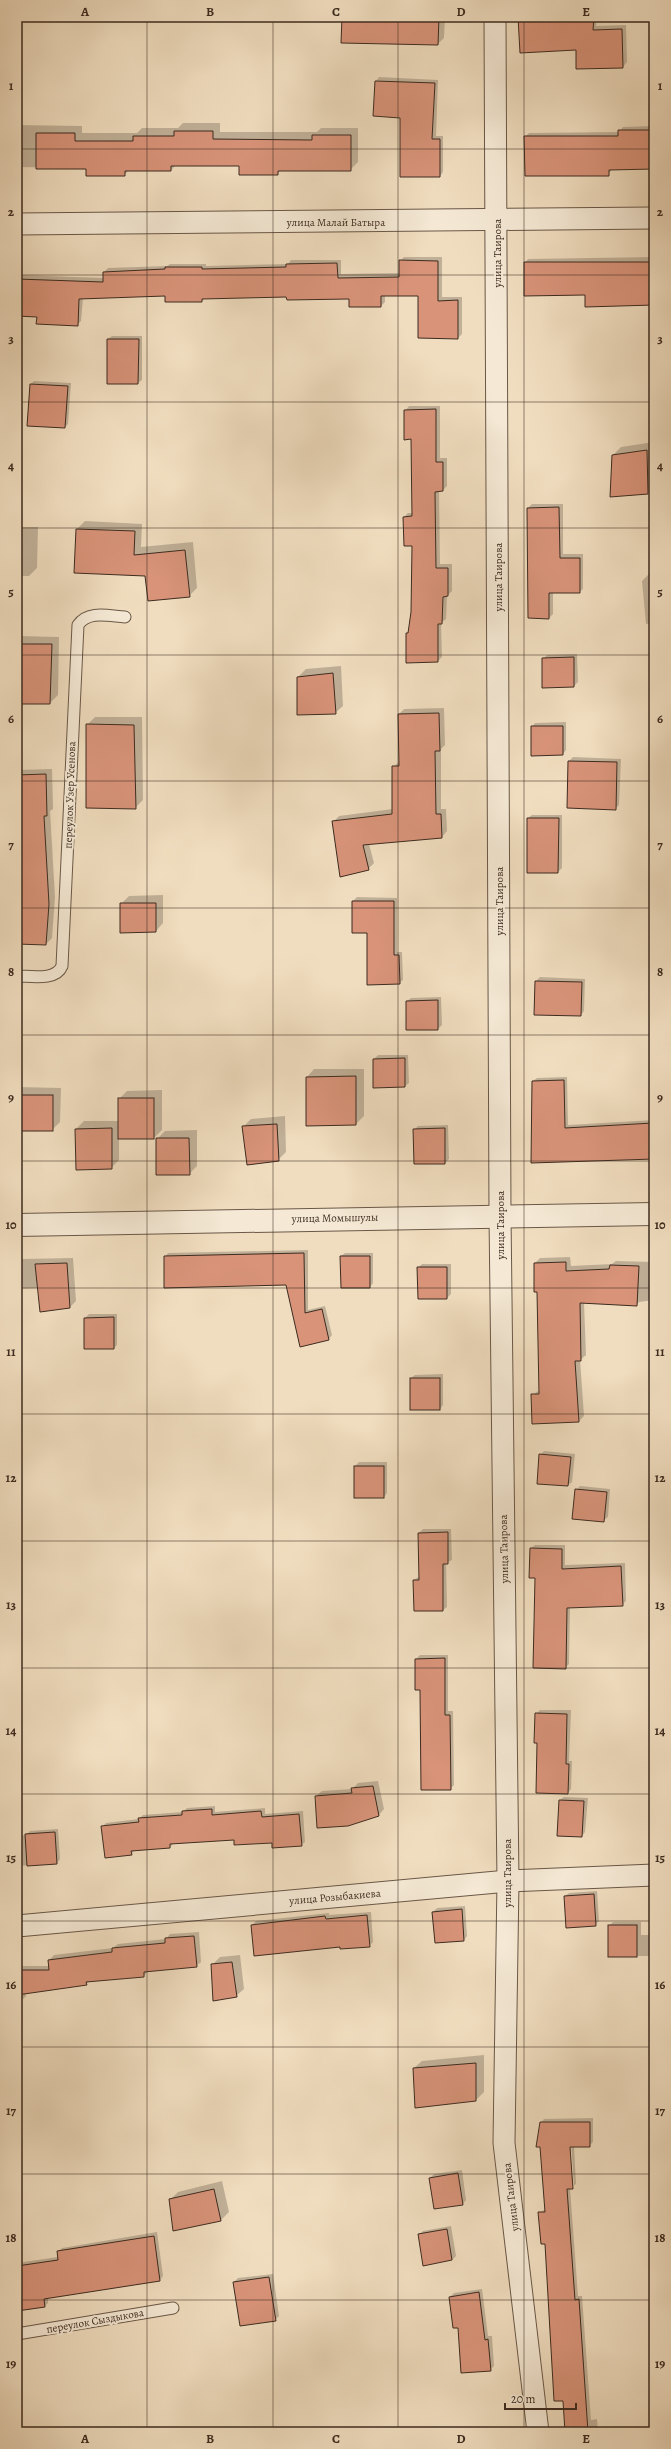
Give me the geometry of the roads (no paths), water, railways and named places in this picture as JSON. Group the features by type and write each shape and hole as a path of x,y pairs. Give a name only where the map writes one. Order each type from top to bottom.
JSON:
{"street":[{"name":"улица Таирова","path":"495,17 500,1215 508,1881 504,2143 538,2432"},
{"name":"улица Малай Батыра","path":"17,224 654,218"},
{"name":"улица Момышулы","path":"17,1225 500,1215 654,1214"},
{"name":"улица Розыбакиева","path":"17,1926 508,1881 654,1875"}],"lane":[{"name":"переулок Узер Усенова","path":"17,976 54,975 60,972 62,966 78,625 83,619 91,616 124,617"},
{"name":"переулок Сыздыкова","path":"17,2334 173,2308"}]}
